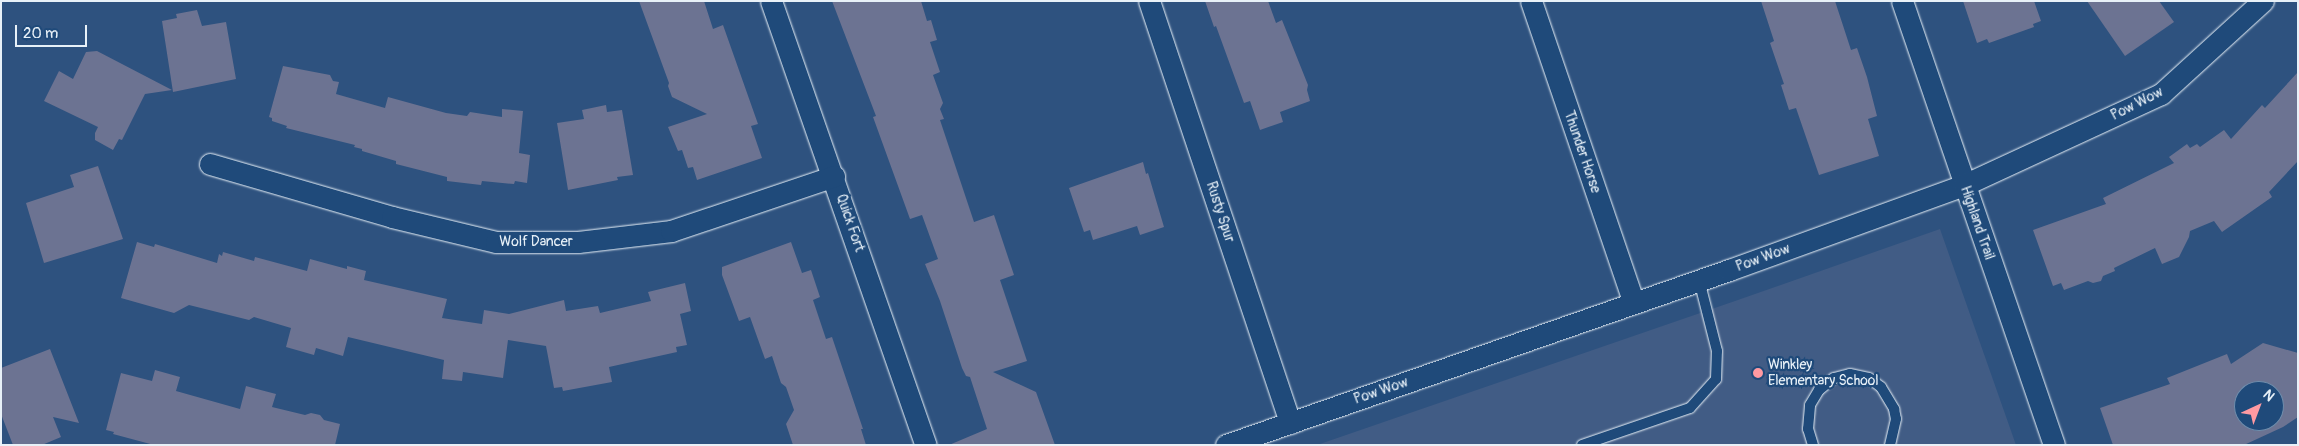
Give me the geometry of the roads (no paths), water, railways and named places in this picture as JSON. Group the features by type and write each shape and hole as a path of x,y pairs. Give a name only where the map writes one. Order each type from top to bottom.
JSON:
{"street":[{"name":"Quick Fort","path":"771,1 834,176 926,445"},
{"name":"Rusty Spur","path":"1149,1 1290,423"},
{"name":"Thunder Horse","path":"1531,1 1634,303"},
{"name":"Highland Trail","path":"1902,1 2054,445"},
{"name":"Pow Wow","path":"1226,445 1634,303 1964,185 2161,94 2263,1"},
{"name":"Wolf Dancer","path":"210,164 392,217 496,242 578,242 671,231 834,176"}],"lane":[{"path":"1582,445 1690,408 1716,379 1717,351 1698,280"},
{"path":"1813,445 1808,429 1810,406 1819,390 1834,378 1850,374 1869,378 1881,388 1894,409 1896,420 1890,445"}],"place":[{"name":"Winkley Elementary School","path":"1758,373"}]}
